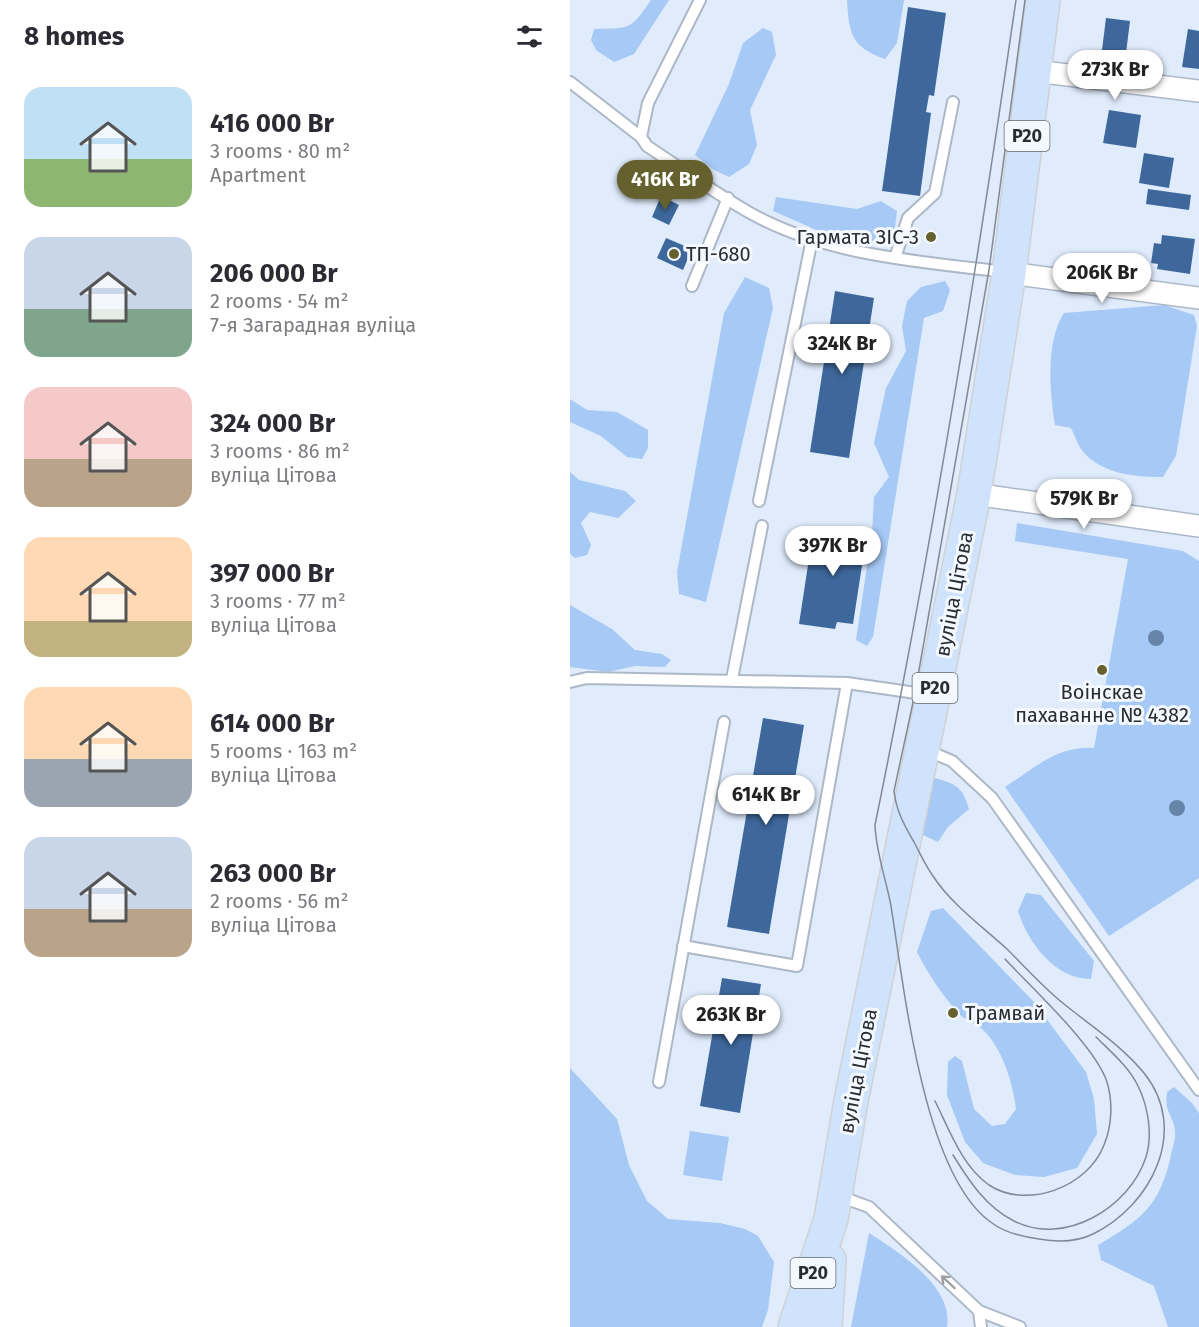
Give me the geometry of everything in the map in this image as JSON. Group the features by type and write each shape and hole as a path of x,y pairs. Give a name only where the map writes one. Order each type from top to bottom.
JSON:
{"main road":[{"name":"вуліца Цітова","path":"825,1327 833,1207 851,1101 974,494 1010,273 1043,0"},
{"name":"вуліца Цітова","path":"795,1327 833,1207"}],"street":[{"path":"1035,71 1199,91"},
{"path":"1010,273 1199,298"},
{"path":"974,494 1199,526"}],"lane":[{"path":"641,137 648,103 700,0"},
{"path":"570,82 641,137 647,147 753,214 812,238 895,258 1010,273"},
{"path":"895,258 908,218 935,193 953,102"},
{"path":"692,286 728,198"},
{"path":"759,501 812,238"},
{"path":"732,679 762,526"},
{"path":"570,682 586,678 847,683 933,696"},
{"path":"683,946 797,966 847,683"},
{"path":"659,1082 724,722"},
{"path":"922,749 952,761 992,798 1199,1090"},
{"path":"833,1207 869,1207 978,1311 1020,1327"},
{"path":"978,1311 981,1327"}],"shaded area":[{"path":"651,0 669,0 634,54 614,62 596,50 591,40 594,29 628,26"},
{"path":"847,0 904,0 897,43 885,59 865,50 854,38 849,22"},
{"path":"763,28 772,32 776,55 750,110 757,145 749,164 729,177 714,170 695,155 729,84 743,43"},
{"path":"776,197 857,209 881,201 897,211 895,228 880,242 837,239 773,211"},
{"path":"745,277 769,288 773,308 706,602 679,594 677,572 724,313"},
{"path":"945,281 950,290 943,311 924,318 873,637 867,646 856,640 872,533 874,497 889,477 874,443 886,388 906,351 902,326 907,301 921,287"},
{"path":"1164,305 1194,315 1197,326 1176,456 1163,477 1129,475 1098,464 1080,447 1071,428 1055,425 1050,368 1054,338 1064,313"},
{"path":"570,399 587,410 617,412 648,430 648,448 642,459 627,457 601,436 570,422"},
{"path":"570,472 579,480 625,491 636,501 618,518 590,512 581,523 591,545 587,555 575,558 570,554"},
{"path":"1017,523 1183,551 1199,561 1199,878 1109,936 1005,787 1057,754 1080,748 1094,748 1128,559 1015,541"},
{"path":"570,605 612,629 635,650 662,654 671,660 665,667 635,666 608,672 570,667"},
{"path":"932,777 960,790 969,809 948,827 938,842 921,834"},
{"path":"1026,893 1041,895 1094,961 1091,979 1066,973 1055,966 1036,947 1018,911"},
{"path":"943,908 1034,1002 1086,1072 1094,1099 1097,1134 1077,1168 1044,1177 1015,1175 983,1163 965,1142 947,1095 948,1062 955,1056 962,1061 974,1109 992,1126 1005,1124 1016,1109 1009,1077 995,1045 982,1029 961,1016 953,1007 931,977 917,952 931,911"},
{"path":"570,1068 617,1119 629,1165 647,1201 668,1219 720,1223 745,1229 758,1236 774,1262 768,1310 762,1327 570,1327"},
{"path":"1174,1087 1192,1103 1199,1113 1199,1327 1168,1327 1154,1286 1101,1260 1098,1245 1137,1219 1161,1187 1175,1138 1166,1099 1167,1092"},
{"path":"690,1131 729,1137 722,1181 683,1175"},
{"path":"869,1233 908,1260 933,1284 947,1312 947,1327 851,1327"}],"building":[{"path":"908,7 946,13 934,96 929,95 926,112 931,113 920,196 882,191"},
{"path":"1106,18 1130,21 1126,53 1102,50"},
{"path":"1188,29 1199,31 1199,69 1182,67"},
{"path":"1109,110 1141,115 1136,148 1103,143"},
{"path":"1144,153 1174,158 1169,188 1139,183"},
{"path":"1148,189 1191,195 1189,210 1146,204"},
{"path":"661,196 679,205 669,225 652,217"},
{"path":"1162,235 1195,239 1190,274 1157,269 1158,264 1151,263 1154,243 1161,244"},
{"name":"ТП-680","path":"666,238 692,249 683,270 657,258"},
{"path":"835,291 874,298 849,458 810,452"},
{"path":"814,526 867,533 853,624 837,622 835,629 799,624"},
{"path":"763,718 804,725 769,934 727,927"},
{"path":"722,978 761,984 740,1113 700,1106"}],"tram line":[{"path":"1016,0 952,413 875,825 920,1077 933,1123 949,1165 968,1199 992,1223 1021,1236 1059,1241 1087,1237 1114,1221 1132,1205 1147,1186 1158,1164 1163,1142 1164,1118 1157,1095 1144,1073 1126,1054 1042,985 940,886 907,830 894,791 915,693 989,270 1025,0"},
{"path":"935,1101 957,1146 971,1168 989,1185 1004,1192 1021,1195 1038,1194 1071,1183 1096,1160 1104,1145 1109,1130 1111,1106 1107,1082 1101,1068 1077,1035 1005,959"},
{"path":"953,1155 972,1184 987,1201 1014,1221 1034,1228 1054,1229 1074,1225 1093,1218 1111,1206 1126,1192 1138,1175 1146,1157 1149,1139 1148,1121 1142,1094 1130,1072 1096,1037"}],"place":[{"name":"Гармата ЗІС-3","path":"931,237"},
{"name":"ТП-680","path":"674,254"},
{"name":"Воінскае пахаванне № 4382","path":"1102,670"},
{"name":"Трамвай","path":"953,1013"}]}
